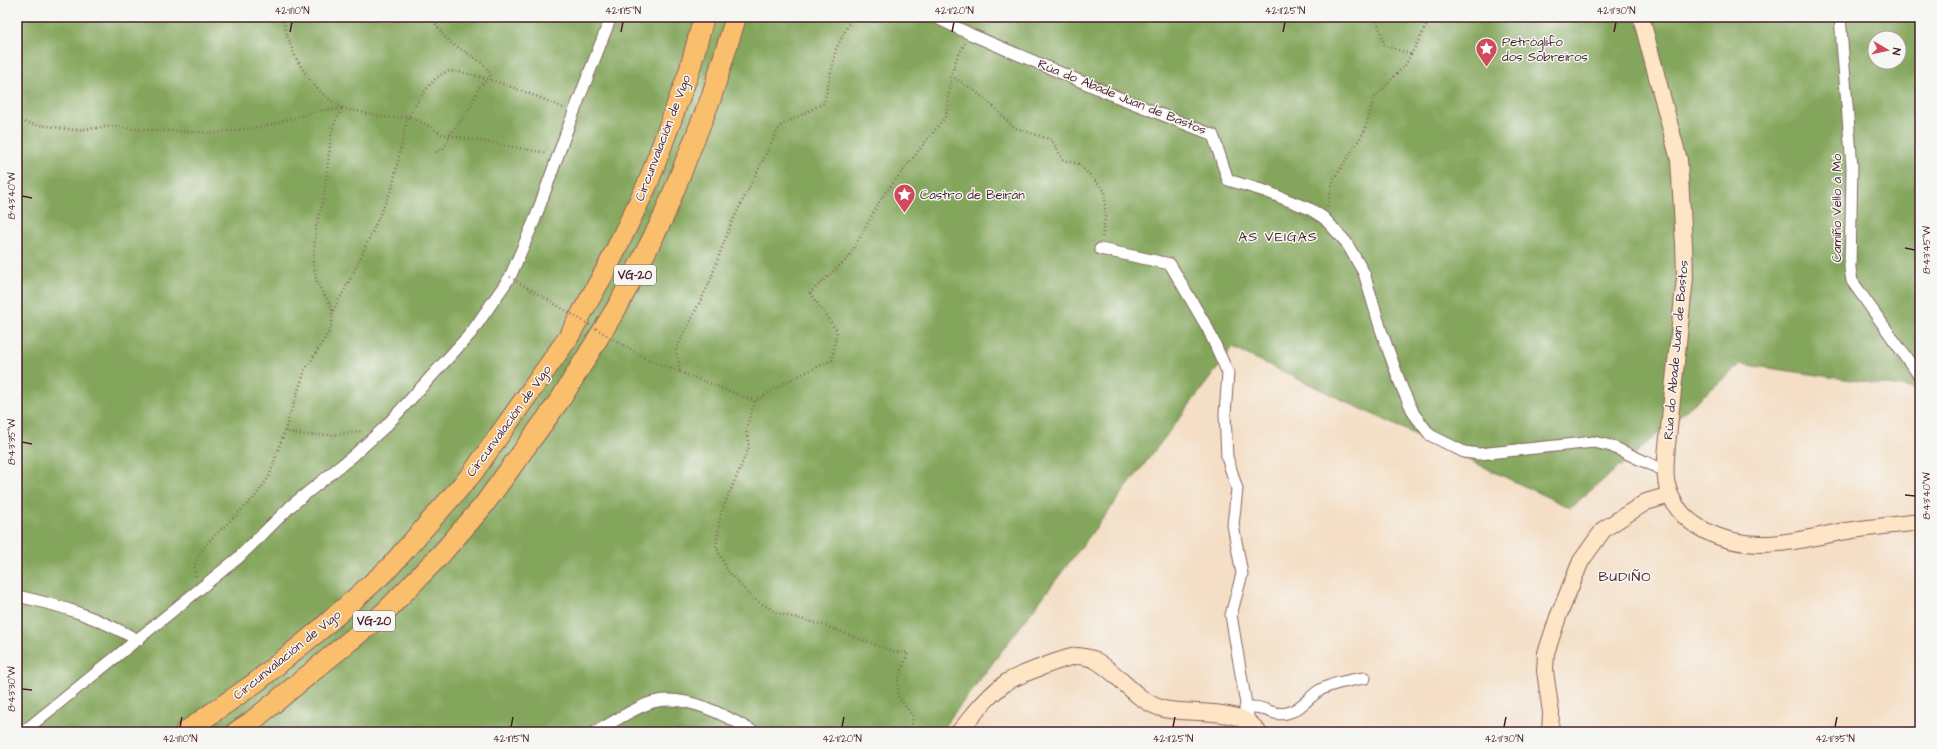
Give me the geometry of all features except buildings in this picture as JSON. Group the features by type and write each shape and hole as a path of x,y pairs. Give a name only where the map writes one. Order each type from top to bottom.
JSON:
{"highway":[{"name":"Circunvalación de Vigo","path":"185,732 255,683 388,569 471,475 568,338 608,266 648,183 689,72 704,17"},
{"name":"VG-20","path":"236,732 251,722 389,607 443,552 483,506 562,397 619,304 663,218 711,98 736,17"}],"street":[{"path":"23,732 238,558 292,505 376,435 472,333 510,277 535,219 573,114 611,17"},
{"path":"935,17 970,34"},
{"name":"Rúa do Abade Juan de Bastos","path":"1641,17 1679,160 1685,278 1665,472 1666,484 1670,495 1678,509 1690,521 1699,527 1720,538 1741,542 1764,544 1783,542 1856,529 1920,522"},
{"name":"Camiño Vello á Mó","path":"1840,17 1852,167 1850,268 1852,280 1920,377"},
{"name":"Rúa do Abade Juan de Bastos","path":"970,34 1213,135 1228,180 1265,191 1304,207 1324,218 1346,242 1364,274 1381,330 1402,388 1414,414 1430,434 1464,452 1479,454 1594,442 1612,446 1665,472"},
{"path":"1100,249 1170,264 1208,329 1228,372 1224,414 1227,457 1236,489 1233,525 1242,574 1231,615 1251,721"},
{"path":"1550,732 1551,713 1545,671 1546,653 1568,590 1581,561 1604,530 1646,502 1670,495"},
{"path":"17,596 78,611 105,621 138,640"},
{"path":"959,732 982,703 1008,682 1064,659 1078,656 1092,659 1106,668 1139,696 1151,704 1165,709 1213,713 1251,721"},
{"path":"1251,721 1254,706 1277,714 1285,714 1292,712 1320,690 1350,680 1365,678"},
{"path":"596,732 637,708 653,702 671,700 690,703 725,716 754,732"}],"path":[{"path":"282,17 291,48 302,67 325,96 342,108"},
{"path":"432,17 440,31 449,40 486,67 491,76 491,81"},
{"path":"680,372 676,349 709,284 729,228 780,126 824,103 836,49 852,17"},
{"path":"1376,17 1385,46 1411,54"},
{"path":"1324,218 1334,179 1364,132 1374,98 1406,64 1431,17"},
{"path":"1917,17 1920,21"},
{"path":"911,732 913,716 898,698 898,680 908,653 895,652 823,625 777,613 752,598 727,570 716,547 721,513 749,447 746,429 755,401 788,381 832,360 837,331 810,293 849,257 882,197 946,116 951,76 956,60 970,34"},
{"path":"203,587 196,578 194,567 198,556 209,541 255,497 263,486 274,465 305,370 329,332 332,311 354,272 392,188 408,116 431,84 446,72 452,71 491,81 552,102 573,114"},
{"path":"951,76 974,90 995,108 1013,127 1052,140 1063,160 1080,164 1105,191 1105,217 1100,249"},
{"path":"436,152 442,150 447,144 449,136 472,105 478,88 487,80"},
{"path":"332,311 328,300 318,283 313,262 316,227 324,196 332,129 342,108"},
{"path":"17,120 31,124 75,130 116,126 132,129 215,133 266,126 318,111 342,108 385,117 408,116 442,134 449,136 558,155"},
{"path":"510,277 648,360 755,401"},
{"path":"284,431 303,434 334,435 361,431 376,435"}],"green space":[{"path":"17,17 1920,17 1920,390 1741,364 1570,508 1233,348 940,732 17,732"}],"place":[{"name":"Petróglifo dos Sobreiros","path":"1487,68"},
{"name":"Castro de Beirán","path":"905,214"}],"district":[{"name":"AS VEIGAS","path":"1278,237"},
{"name":"BUDIÑO","path":"1625,577"}]}
